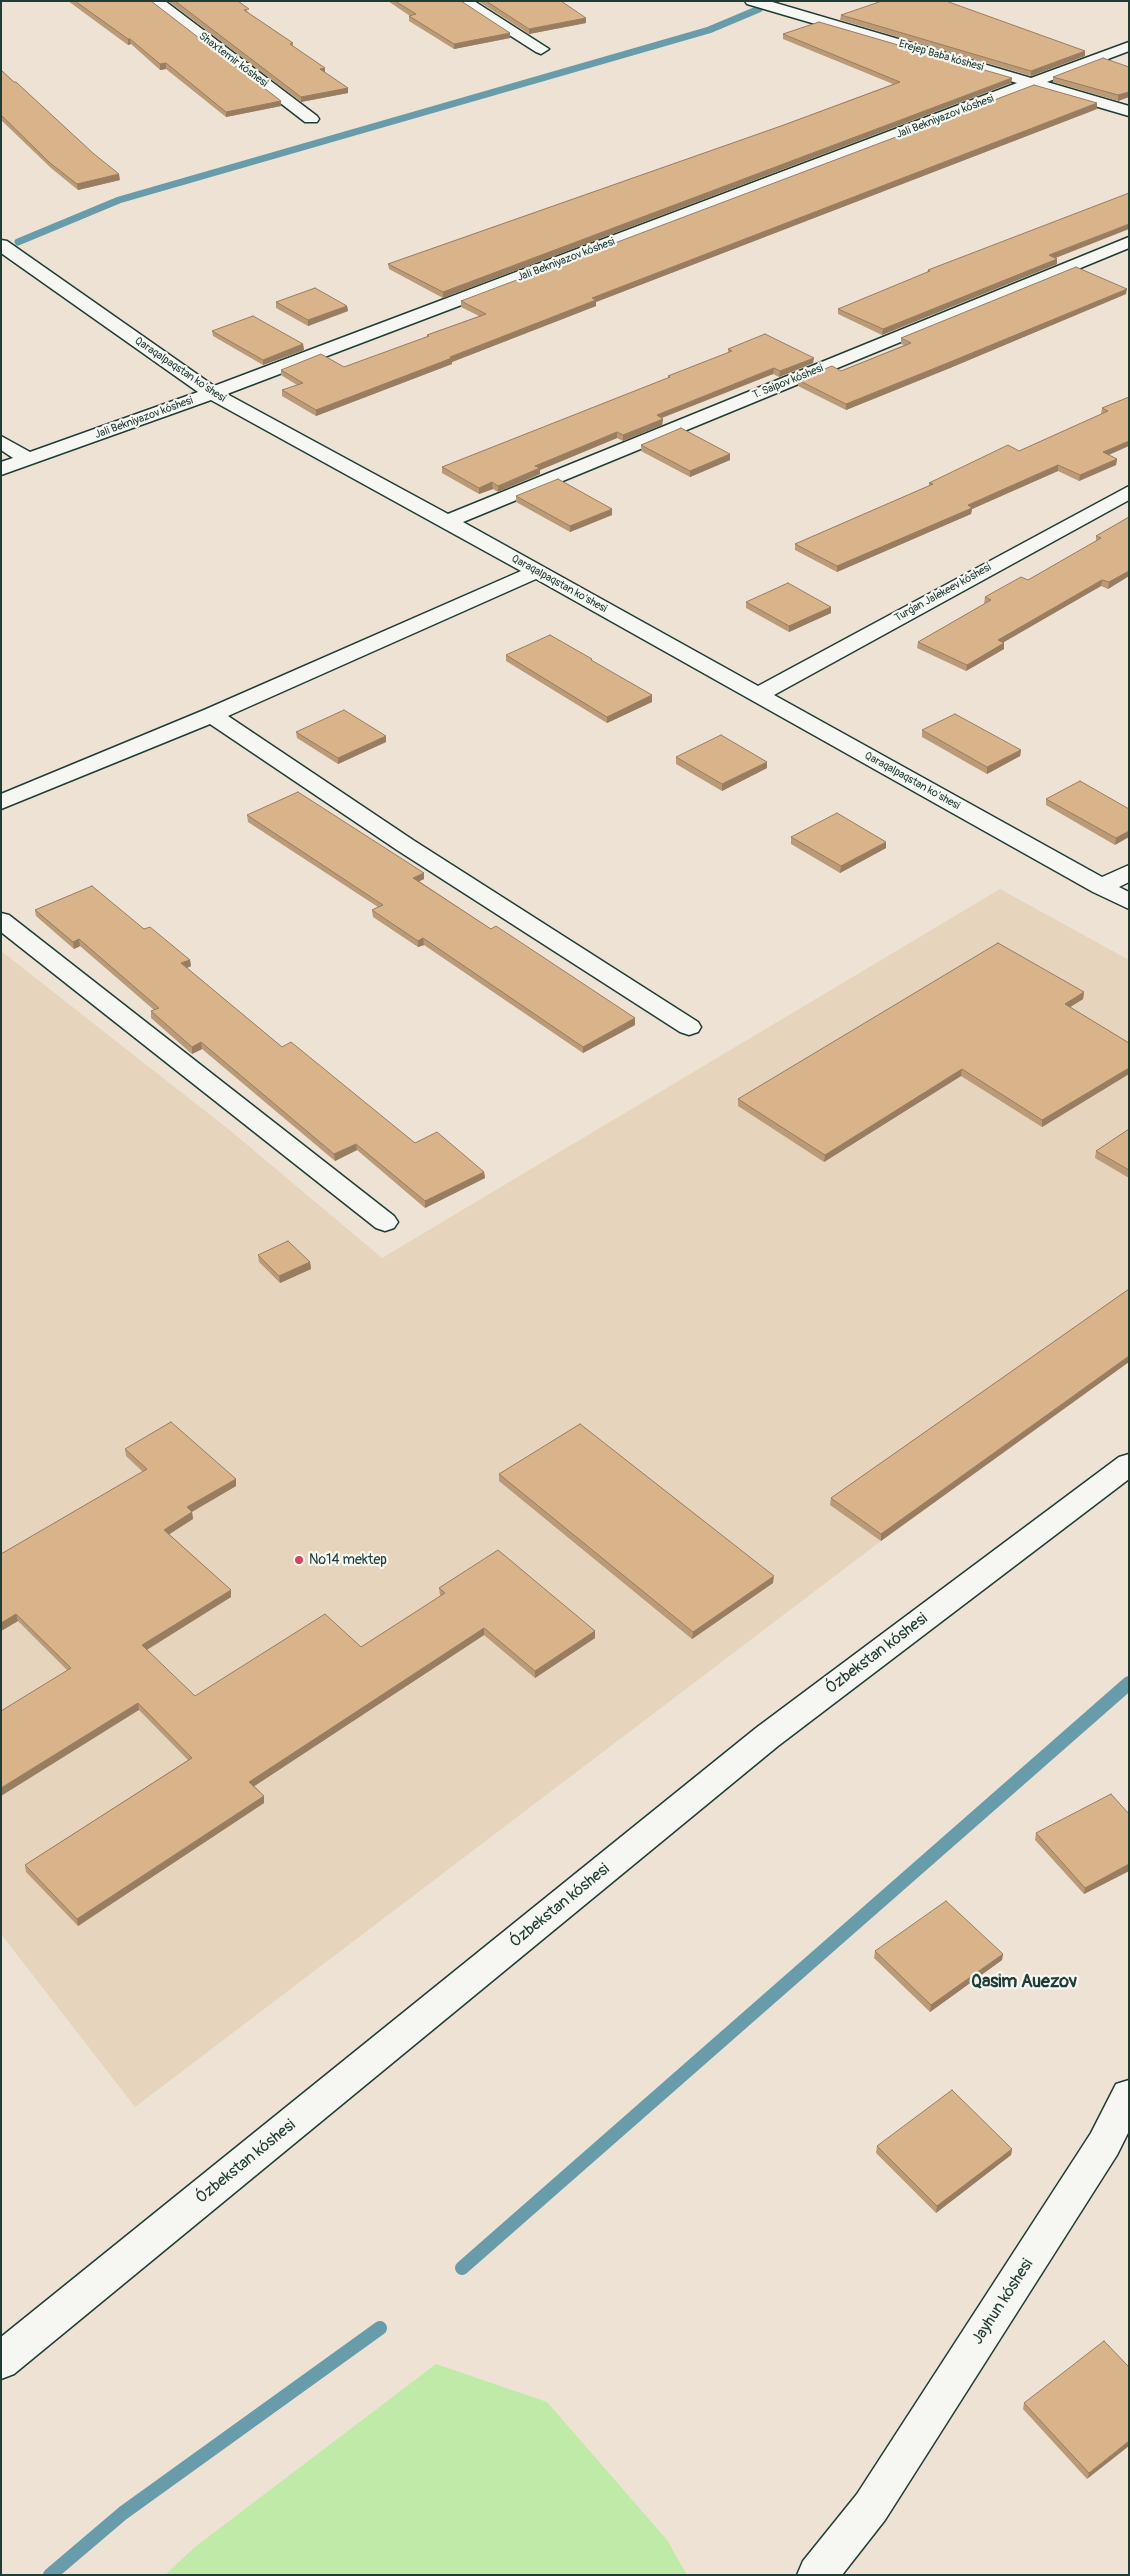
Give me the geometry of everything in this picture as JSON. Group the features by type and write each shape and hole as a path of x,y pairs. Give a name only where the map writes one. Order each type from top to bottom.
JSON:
{"street":[{"name":"Shaxtemir kóshesi","path":"155,1 311,119"},
{"path":"463,1 541,49"},
{"name":"Erejep Baba kóshesi","path":"752,1 1129,111"},
{"path":"786,11 806,1"},
{"name":"Jali Bekniyazov kóshesi","path":"1,469 212,393 1129,46"},
{"name":"T. Saipov kóshesi","path":"447,522 1129,242"},
{"name":"Qaraqalpaqstan ko'shesi","path":"1,245 45,278 212,393 1129,902"},
{"path":"1,442 28,459"},
{"name":"Turǵan Jalekeev kóshesi","path":"756,695 1129,492"},
{"path":"1,802 212,715 537,572"},
{"path":"212,715 405,845 689,1027"},
{"path":"1101,887 1129,872"},
{"path":"1,920 385,1222"},
{"name":"Ózbekstan kóshesi","path":"1,2361 767,1737 1129,1464"},
{"name":"Jayhun kóshesi","path":"817,2575 871,2507 1104,2144 1129,2094"}],"shaded area":[{"path":"1000,889 1129,960 1129,1362 881,1541 135,2107 1,1934 1,951 232,1132 382,1258"}],"green space":[{"path":"436,2364 547,2402 667,2540 687,2575 165,2575 195,2547"}],"building":[{"path":"75,1 151,1 281,101 226,112 166,63 160,64 130,39"},
{"path":"175,1 238,1 249,9 244,10 293,43 290,44 325,68 320,69 348,88 301,97"},
{"path":"395,1 461,1 510,33 454,44 409,16 416,14"},
{"path":"486,1 561,1 586,18 529,29"},
{"path":"882,1 946,1 1085,51 1031,71 841,15"},
{"path":"819,22 1012,78 443,292 388,264 781,126 900,82 783,34"},
{"path":"1103,58 1129,67 1129,92 1118,95 1053,77"},
{"path":"1,70 94,154 119,174 77,184 50,163 1,115"},
{"path":"1034,85 1097,103 592,298 596,300 316,410 282,390 303,383 281,370 321,354 344,367 429,336 427,335 486,314 461,301"},
{"path":"1129,193 1129,224 1049,255 1057,259 883,329 838,309 930,271 928,270"},
{"path":"1076,267 1127,289 846,404 798,380 832,366 841,371 911,343 901,338"},
{"path":"315,288 347,306 308,320 276,302"},
{"path":"253,316 303,344 263,360 212,331"},
{"path":"765,334 814,358 780,371 774,368 657,415 663,419 623,435 617,432 535,466 540,468 498,486 492,482 479,488 442,467 670,377 668,376 732,351 728,349"},
{"path":"1129,397 1129,441 1103,452 1117,459 1080,475 1058,465 968,505 972,508 837,566 795,544 933,484 929,483 1008,445 1019,451 1108,411 1102,408"},
{"path":"681,428 730,454 690,471 641,445"},
{"path":"558,479 612,509 570,526 516,496"},
{"path":"1129,517 1129,571 1109,582 1102,580 998,640 1004,643 967,665 918,642 991,600 985,597 1021,577 1028,580 1101,538 1096,536"},
{"path":"788,583 831,607 789,626 746,602"},
{"path":"550,635 652,695 607,717 506,655"},
{"path":"344,710 386,736 338,758 296,732"},
{"path":"955,714 1021,750 987,767 922,730"},
{"path":"721,735 767,762 722,784 676,757"},
{"path":"1080,781 1129,809 1129,831 1116,838 1046,799"},
{"path":"298,792 424,873 413,878 491,929 496,926 635,1018 583,1047 423,938 418,941 372,910 383,905 247,815"},
{"path":"837,813 886,842 841,866 791,837"},
{"path":"92,886 144,929 150,927 190,960 181,963 282,1047 291,1042 415,1143 437,1132 484,1172 425,1201 356,1144 334,1154 201,1042 192,1047 151,1011 159,1008 79,939 73,942 35,910"},
{"path":"998,943 1084,992 1065,1004 1129,1043 1129,1068 1042,1120 962,1069 825,1155 738,1099"},
{"path":"1129,1129 1129,1170 1096,1151"},
{"path":"288,1241 310,1262 279,1276 258,1255"},
{"path":"1129,1289 1129,1356 881,1534 831,1498"},
{"path":"171,1422 236,1479 187,1507 192,1512 164,1530 231,1590 142,1645 195,1696 325,1614 361,1647 445,1593 439,1588 498,1550 595,1631 535,1671 484,1628 249,1782 264,1796 77,1919 25,1865 192,1758 138,1703 1,1788 1,1711 71,1668 16,1614 1,1623 1,1554 147,1469 125,1449"},
{"path":"580,1424 774,1576 693,1632 499,1474"},
{"path":"1111,1794 1129,1814 1129,1864 1085,1888 1036,1833"},
{"path":"946,1901 1003,1954 931,2005 875,1951"},
{"path":"952,2090 1012,2149 937,2206 877,2146"},
{"path":"1104,2341 1129,2367 1129,2441 1089,2473 1024,2403"}],"waterway":[{"path":"18,242 119,200 709,30 759,9"},
{"path":"462,2268 1129,1683"},
{"path":"50,2575 123,2513 380,2328"}],"place":[{"name":"№14 mektep","path":"299,1560"}],"district":[{"name":"Qasim Auezov","path":"1024,1982"}]}
